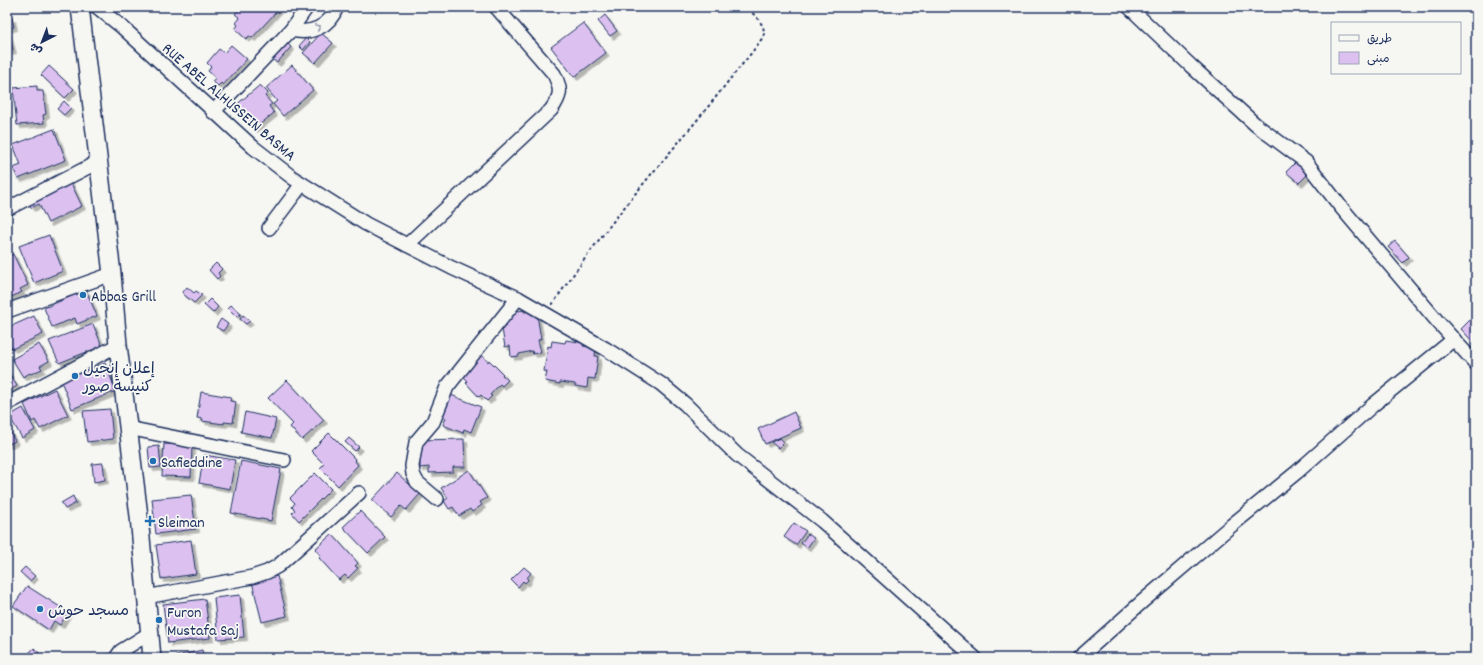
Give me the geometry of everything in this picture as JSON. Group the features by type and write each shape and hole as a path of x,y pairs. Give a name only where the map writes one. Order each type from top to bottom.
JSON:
{"main road":[{"path":"80,7 139,516 152,658"}],"street":[{"name":"RUE ABEL ALHUSSEIN BASMA","path":"97,7 122,27 213,112 253,147 302,184 366,224 452,268 518,298 629,363 674,395 737,455 822,521 976,658"},
{"path":"213,112 291,30 307,7"},
{"path":"291,30 301,33 320,27 329,21 337,7"},
{"path":"407,245 551,110 560,93 559,84 554,74 496,7"},
{"path":"1129,7 1256,125 1306,162 1340,206 1438,322 1476,364"},
{"path":"7,209 98,162"},
{"path":"269,228 302,184"},
{"path":"7,311 112,274"},
{"path":"437,499 417,482 413,474 412,466 416,442 433,422 447,387 518,298"},
{"path":"1079,658 1143,601 1297,472 1373,405 1454,339"},
{"path":"7,404 118,345"},
{"path":"128,428 284,460"},
{"path":"146,597 252,577 267,572 278,566 292,555 359,493"},
{"path":"116,658 121,651 150,633"}],"path":[{"path":"546,314 611,225 706,112 749,54 760,43 764,34 763,27 746,7"}],"building":[{"path":"241,7 275,7 278,10 252,38 249,36 246,39 235,29 238,25 236,23 240,18 235,14"},
{"path":"605,15 617,31 610,36 598,21"},
{"path":"12,18 14,27 7,29 7,19"},
{"path":"583,23 606,53 574,77 551,47"},
{"path":"7,29 13,50 7,52"},
{"path":"321,33 333,43 315,63 303,53"},
{"path":"306,38 310,42 303,50 299,46"},
{"path":"285,41 291,47 277,63 270,57"},
{"path":"231,45 247,59 223,85 221,83 218,86 212,81 216,78 208,71 211,67 207,63 219,49 224,53"},
{"path":"292,65 313,90 283,116 273,104 277,101 266,88"},
{"path":"49,66 74,89 65,98 41,75"},
{"path":"260,85 268,93 265,96 272,104 269,106 274,113 254,129 235,106"},
{"path":"37,86 37,91 43,91 46,114 43,115 44,123 17,125 13,88"},
{"path":"64,101 71,108 64,115 57,109"},
{"path":"54,129 66,160 18,179 13,168 21,165 13,145"},
{"path":"1296,162 1308,174 1299,183 1286,172"},
{"path":"69,179 82,206 48,223 39,204 31,208 28,199"},
{"path":"49,235 63,271 34,283 19,246"},
{"path":"1395,241 1409,257 1403,263 1388,247"},
{"path":"13,254 28,285 20,289 22,292 7,299 7,257"},
{"path":"216,263 222,269 218,273 220,276 217,279 209,270"},
{"path":"187,287 194,293 196,291 202,295 194,303 182,293"},
{"path":"86,290 97,316 77,324 75,318 52,327 44,308"},
{"path":"210,299 218,307 213,313 204,305"},
{"path":"231,305 241,314 237,317 228,308"},
{"path":"524,310 524,312 533,311 534,316 537,315 541,339 538,340 541,352 533,354 532,351 519,354 519,356 511,357 510,346 505,347 501,323 511,312"},
{"path":"243,315 250,321 246,324 240,319"},
{"path":"34,316 43,334 12,349 7,338 7,328"},
{"path":"221,319 228,324 223,331 216,327"},
{"path":"1471,319 1476,324 1476,339 1473,342 1461,329"},
{"path":"93,324 102,346 59,363 49,341"},
{"path":"566,340 584,343 583,346 596,348 595,356 598,356 595,379 588,378 587,388 575,386 575,384 560,382 560,384 545,381 547,372 544,371 548,346 551,347 552,341 565,343"},
{"path":"39,344 49,361 40,366 42,369 23,377 12,359"},
{"path":"482,355 488,362 489,360 508,380 502,386 500,384 490,395 492,396 487,401 481,395 479,397 466,383 468,381 462,375"},
{"path":"105,363 116,391 72,409 61,381"},
{"path":"7,370 17,386 7,392"},
{"path":"287,380 324,420 302,440 290,427 293,424 268,398"},
{"path":"55,389 68,415 40,429 35,420 32,422 24,404"},
{"path":"201,392 231,397 230,401 236,402 233,423 224,422 224,424 202,421 203,419 197,418"},
{"path":"451,395 481,407 471,432 464,429 463,433 443,425 446,418 442,417"},
{"path":"23,408 35,430 22,438 9,416"},
{"path":"110,409 113,439 87,442 83,411"},
{"path":"245,412 276,419 272,438 241,432"},
{"path":"794,412 801,428 765,444 758,429"},
{"path":"7,426 15,441 7,445"},
{"path":"329,433 356,460 355,461 358,465 338,486 320,468 324,464 311,451"},
{"path":"349,438 359,447 355,451 345,442"},
{"path":"780,438 784,442 778,448 771,442"},
{"path":"464,439 465,467 453,467 453,472 429,473 429,467 420,468 419,440"},
{"path":"164,444 192,445 191,477 162,476"},
{"path":"159,446 161,467 150,468 148,447"},
{"path":"204,455 235,460 230,489 199,483"},
{"path":"241,461 281,469 271,521 231,513"},
{"path":"103,463 105,480 94,482 92,464"},
{"path":"469,470 487,498 480,502 482,505 472,512 470,509 459,516 453,507 449,509 444,501 448,498 441,488"},
{"path":"315,473 331,489 299,521 292,513 295,510 292,507 295,503 290,498"},
{"path":"397,473 420,494 406,510 401,506 391,517 372,500"},
{"path":"191,495 196,529 156,534 152,499"},
{"path":"73,496 76,503 65,509 61,503"},
{"path":"360,511 385,537 368,553 343,527"},
{"path":"794,523 806,531 796,545 784,537"},
{"path":"332,534 358,563 355,566 358,568 348,578 345,575 339,580 319,558 321,556 315,549"},
{"path":"808,534 814,538 807,548 801,543"},
{"path":"191,540 196,574 161,579 156,545"},
{"path":"25,567 35,576 30,581 20,572"},
{"path":"524,567 531,573 527,578 528,580 525,583 523,581 518,587 511,580"},
{"path":"277,576 287,616 262,622 252,582"},
{"name":"مسجد حوش","path":"27,586 68,612 60,625 54,621 49,630 13,606"},
{"path":"240,595 244,637 218,639 214,598"},
{"path":"205,599 210,638 168,643 163,604"},
{"path":"34,648 44,658 24,658"},
{"path":"202,650 204,658 169,658"}],"place":[{"name":"Abbas Grill","path":"83,295"},
{"name":"إعلان إنجيل كنيسة صور","path":"75,376"},
{"name":"Safieddine","path":"153,461"},
{"name":"Sleiman","path":"150,521"},
{"name":"مسجد حوش","path":"40,609"},
{"name":"Furon Mustafa Saj","path":"159,620"}]}
